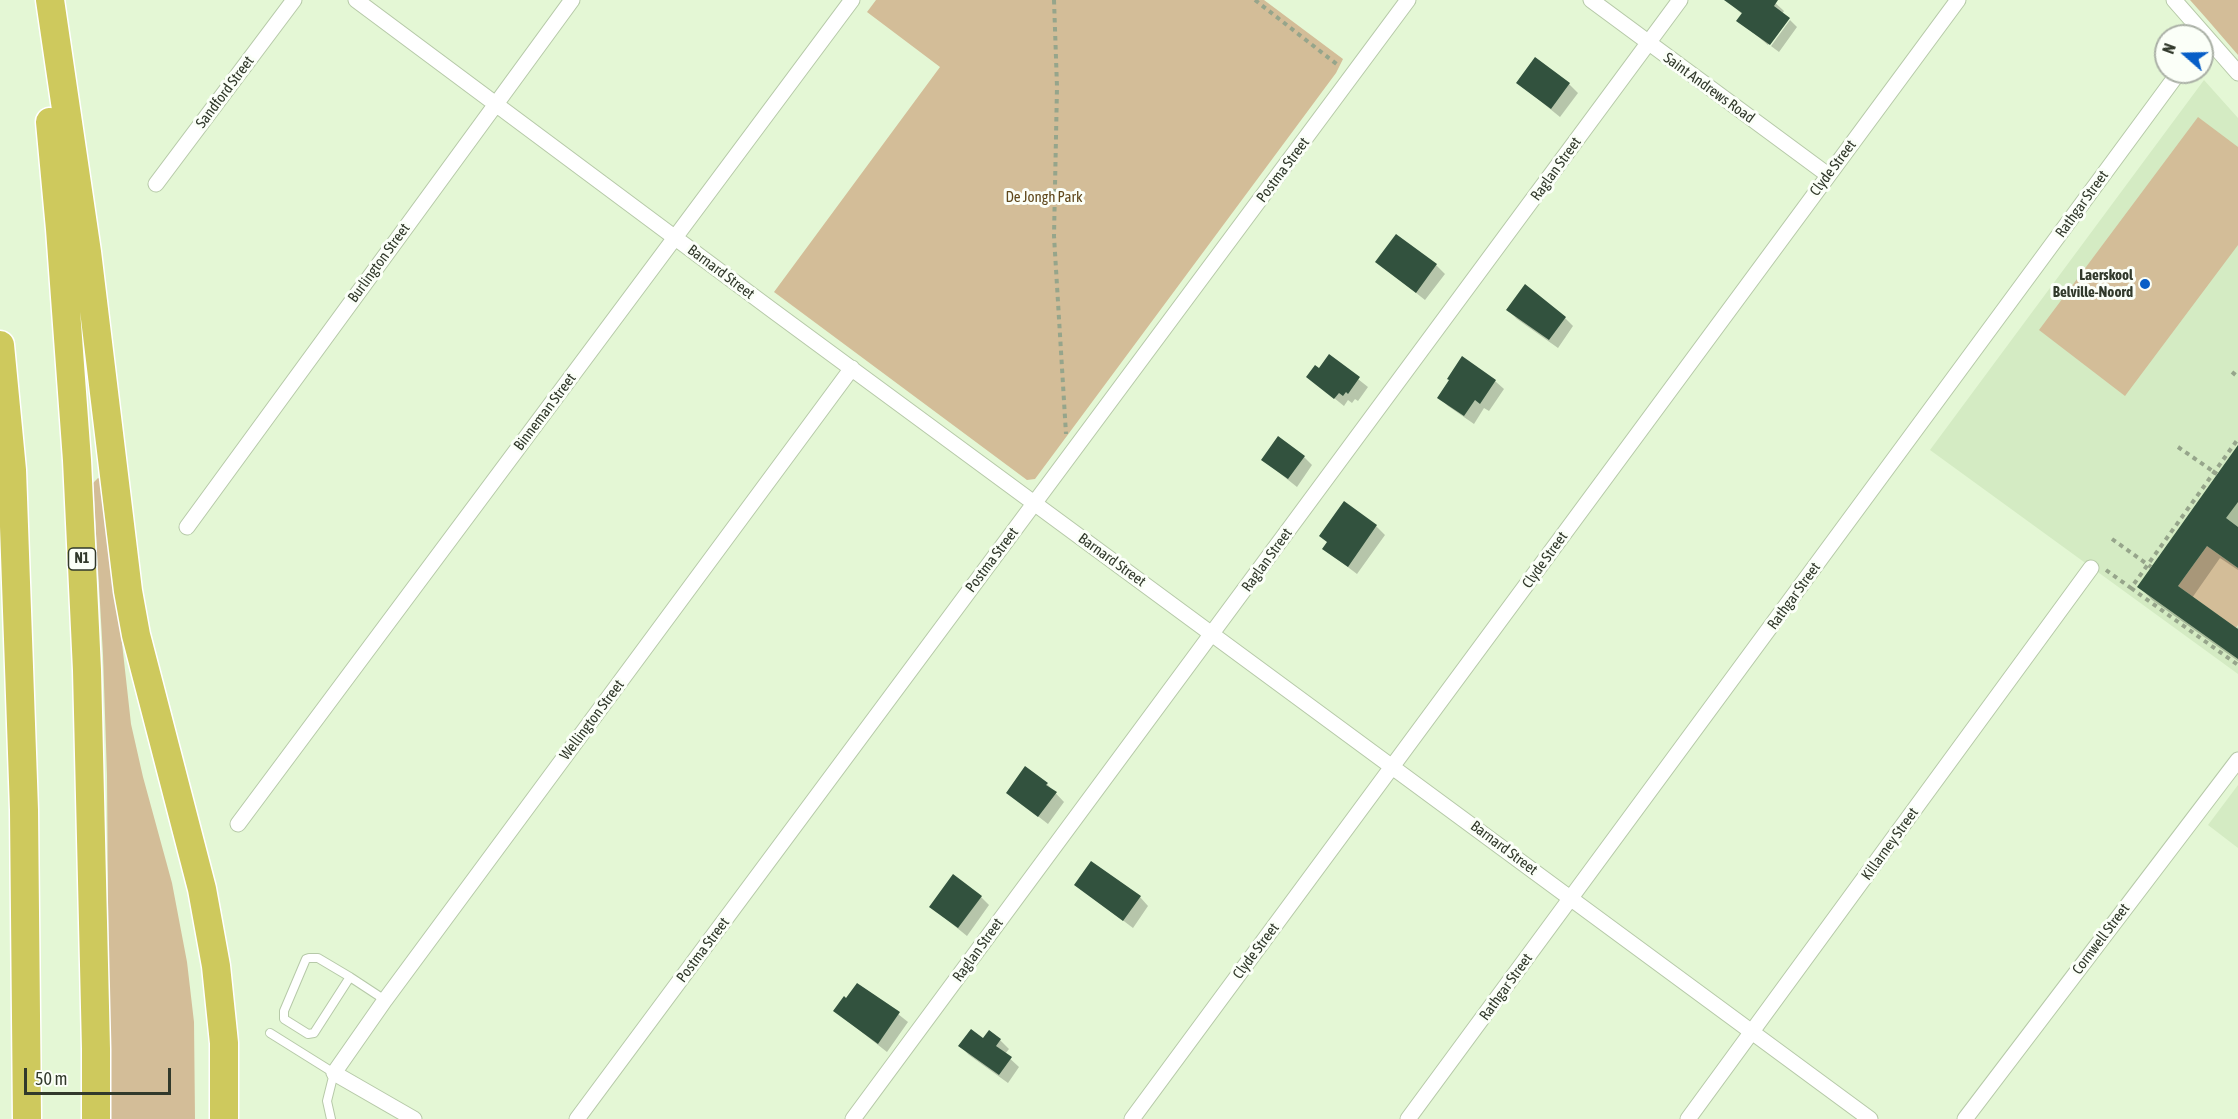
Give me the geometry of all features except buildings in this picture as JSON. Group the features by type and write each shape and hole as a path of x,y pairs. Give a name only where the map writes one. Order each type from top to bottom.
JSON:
{"highway":[{"name":"N1","path":"38,0 60,229 77,472 87,670 96,1119"},
{"path":"50,0 87,252 132,613 155,715 202,889 216,966 224,1042 224,1119"},
{"path":"0,345 12,470 20,679 27,1119"}],"street":[{"name":"Sandford Street","path":"156,184 294,0"},
{"name":"Barnard Street","path":"356,0 1034,504 1870,1119"},
{"name":"Burlington Street","path":"187,527 572,0"},
{"name":"Binneman Street","path":"238,824 852,0"},
{"name":"Postma Street","path":"577,1119 1408,0"},
{"name":"Saint Andrews Road","path":"1590,0 1828,175"},
{"name":"Raglan Street","path":"854,1119 1680,0"},
{"name":"Clyde Street","path":"1132,1119 1958,0"},
{"path":"2174,0 2192,24"},
{"path":"2214,49 2238,73"},
{"name":"Rathgar Street","path":"1408,1119 2170,84"},
{"name":"Wellington Street","path":"334,1072 852,368"},
{"name":"Killarney Street","path":"1688,1119 2098,568"},
{"name":"Cornwell Street","path":"1965,1119 2238,760"},
{"path":"334,1072 414,1119"}],"lane":[{"path":"350,977 314,1033 308,1034 284,1019 284,1011 306,959 318,958 350,977 385,1000"},
{"path":"270,1033 334,1072 327,1101 331,1119"}],"path":[{"path":"1054,0 1057,87 1054,236 1066,437"},
{"path":"1255,0 1339,66"},
{"path":"2232,372 2238,377"},
{"path":"2131,588 2216,473 2238,439"},
{"path":"2178,447 2216,473"},
{"path":"2112,539 2149,566"},
{"path":"2098,568 2131,588 2238,665"}],"shaded area":[{"name":"Laerskool Belville-Noord","path":"2201,84 2208,84 2238,118 2238,674 1930,450"},
{"path":"2238,785 2238,848 2208,825"}],"green space":[{"name":"De Jongh Park","path":"876,0 1264,0 1343,59 1336,73 1035,479 1027,480 774,292 940,67 867,12"},
{"path":"2190,0 2238,0 2238,55 2214,27 2214,24"},
{"path":"2198,117 2238,147 2238,245 2125,396 2039,330"},
{"path":"98,478 104,481 131,724 172,883 187,962 194,1022 195,1119 107,1119 109,1024 107,776 93,483"},
{"path":"2207,546 2238,568 2238,625 2236,628 2178,586"}],"place":[{"name":"Laerskool Belville-Noord","path":"2145,284"}]}
